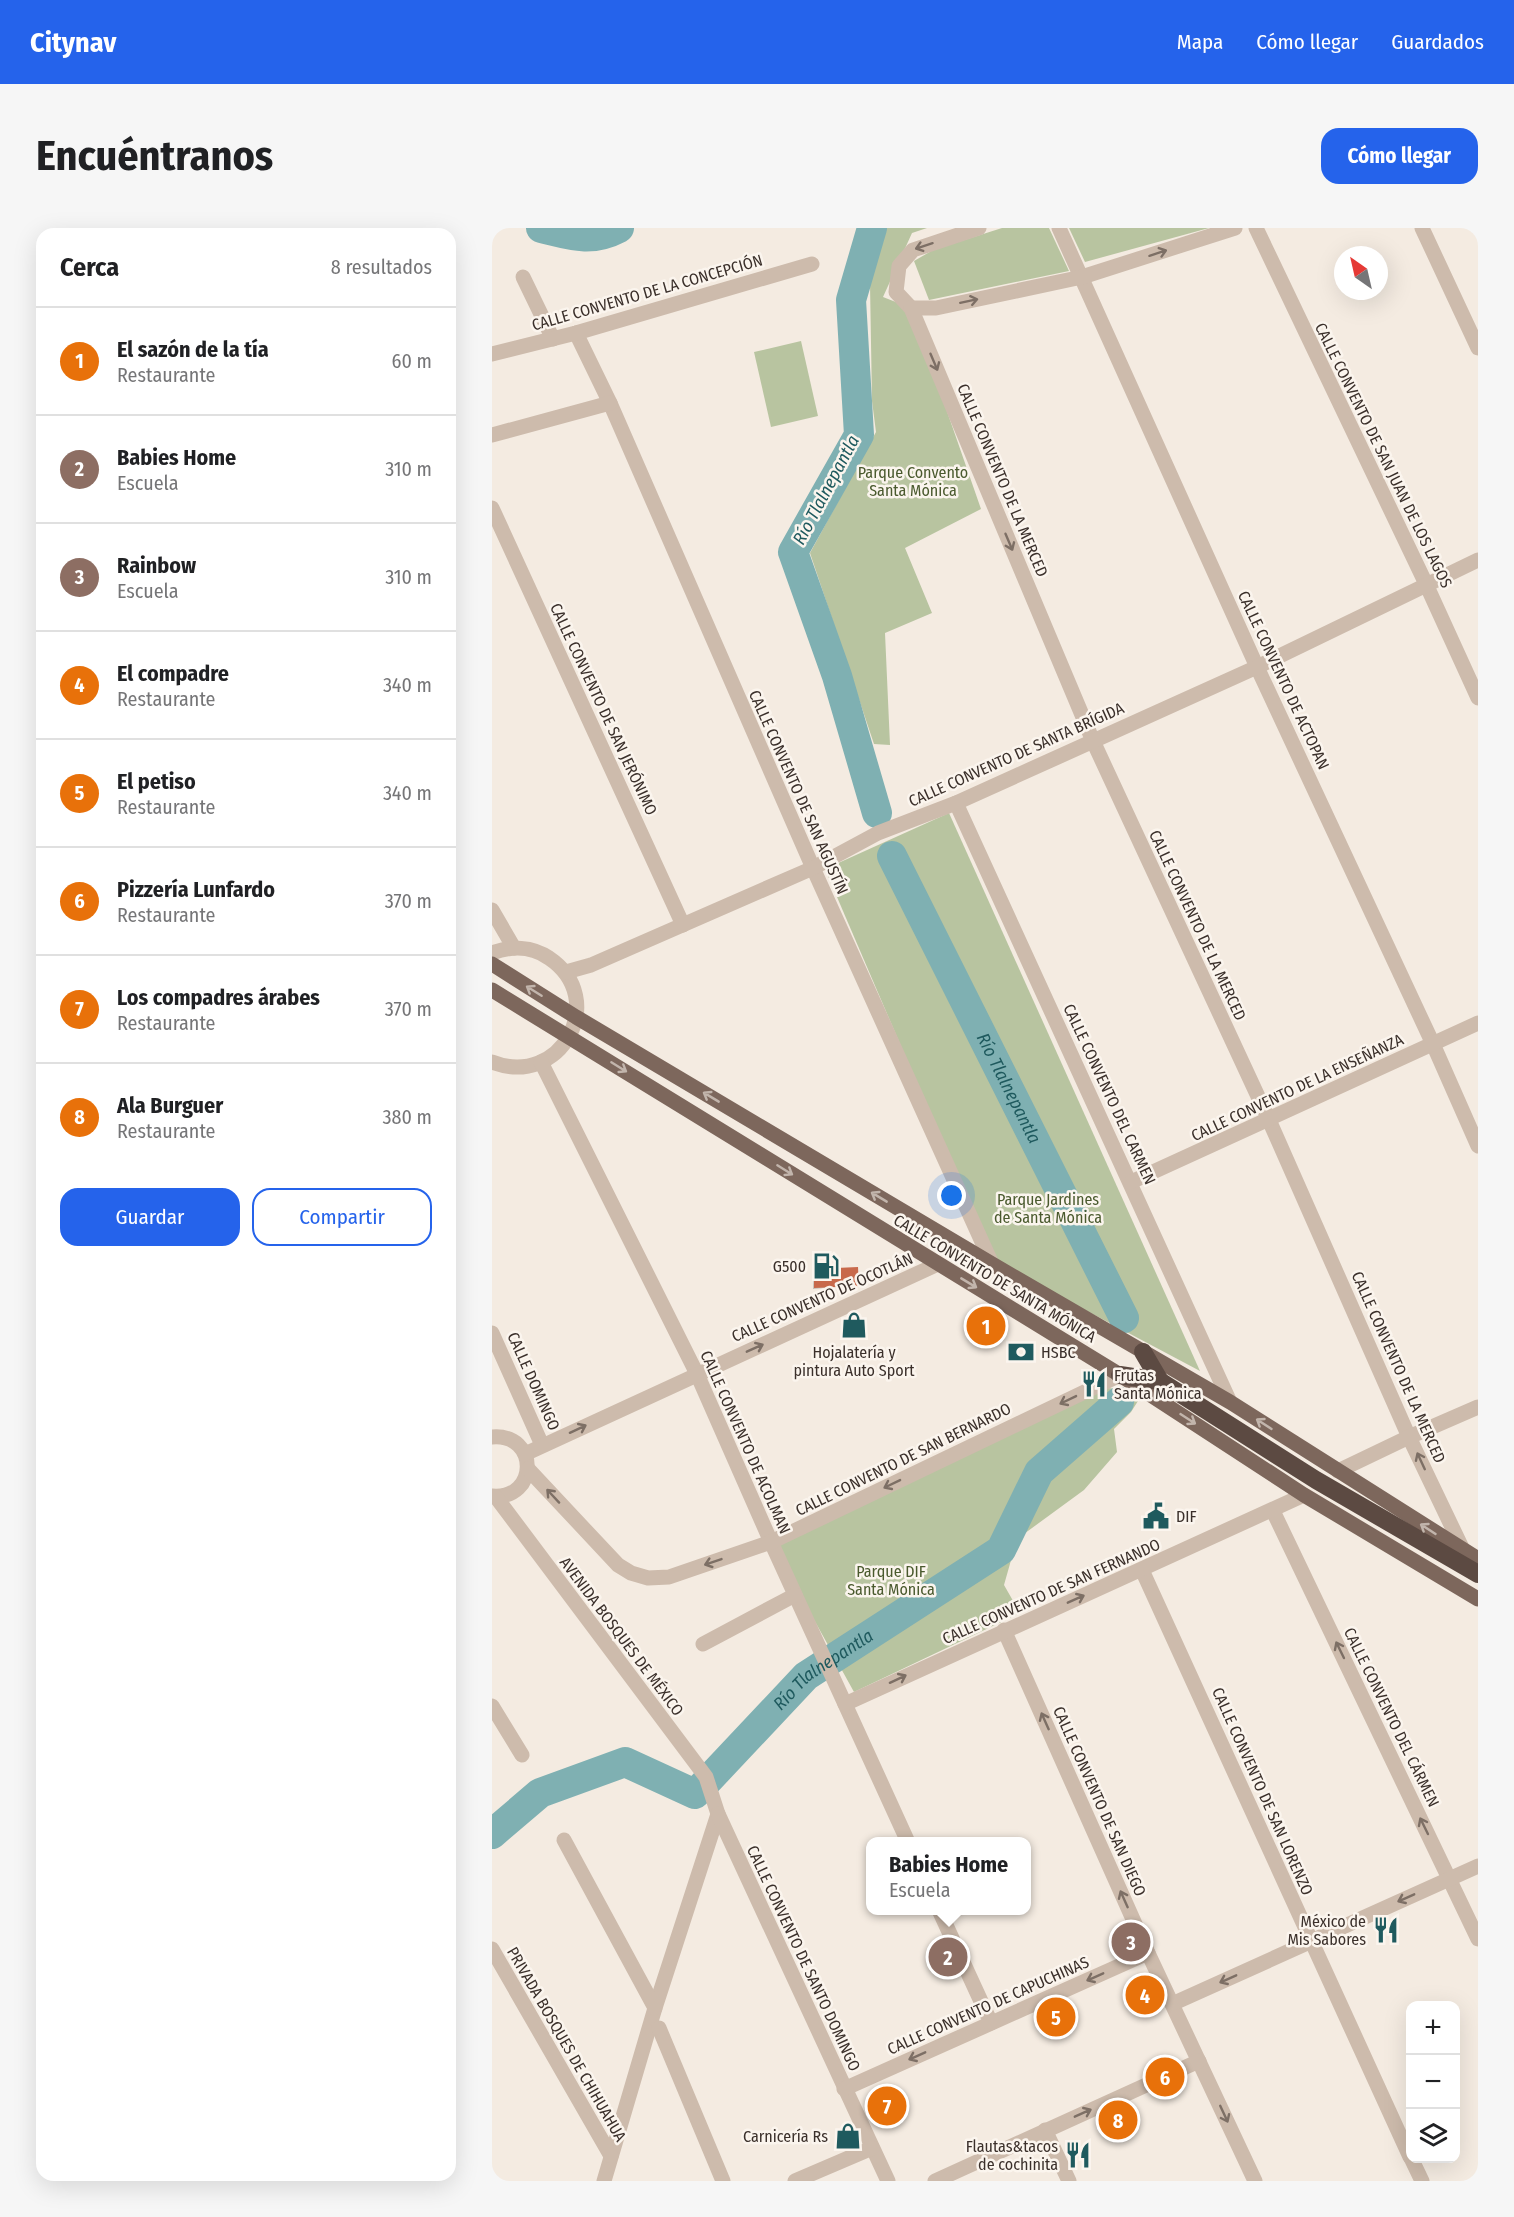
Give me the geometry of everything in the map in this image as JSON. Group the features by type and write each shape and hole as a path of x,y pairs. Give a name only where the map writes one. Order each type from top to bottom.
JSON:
{"highway":[{"path":"1143,1352 1160,1381"},
{"path":"1120,1375 1160,1381 1316,1480 1478,1574"}],"main road":[{"name":"CALLE CONVENTO DE SANTA MÓNICA","path":"492,964 576,1017 992,1264 1230,1402 1471,1556"},
{"name":"CALLE CONVENTO DE SANTA MÓNICA","path":"492,990 1120,1375 1304,1496 1478,1599"}],"street":[{"path":"979,228 913,250 899,266 896,292 911,308 936,308 1082,277 1235,228"},
{"name":"CALLE CONVENTO DE ACTOPAN","path":"1059,228 1257,667 1433,1044 1478,1146"},
{"name":"CALLE CONVENTO DE SAN JUAN DE LOS LAGOS","path":"1256,228 1478,698"},
{"path":"1422,228 1478,348"},
{"name":"CALLE CONVENTO DE LA CONCEPCIÓN","path":"492,354 576,333 812,264"},
{"path":"523,277 553,339"},
{"name":"CALLE CONVENTO DE LA MERCED","path":"911,308 1093,741 1269,1120 1410,1437 1471,1556"},
{"name":"CALLE CONVENTO DE SAN AGUSTÍN","path":"576,333 610,403 813,868 992,1264"},
{"path":"492,435 610,403"},
{"name":"CALLE CONVENTO DE SAN JERÓNIMO","path":"492,508 683,925"},
{"name":"CALLE CONVENTO DE SANTA BRÍGIDA","path":"566,972 591,965 813,868 883,831 956,802 1257,667 1478,561"},
{"name":"CALLE CONVENTO DEL CARMEN","path":"956,802 1230,1402"},
{"path":"492,910 514,948"},
{"path":"492,953 514,948 532,950 556,962 566,972 575,992 576,1017 570,1036 553,1056 542,1062 515,1068 492,1062"},
{"name":"CALLE CONVENTO DE LA ENSEÑANZA","path":"1131,1182 1478,1023"},
{"name":"CALLE CONVENTO DE ACOLMAN","path":"542,1062 697,1374 906,1837"},
{"name":"CALLE CONVENTO DE OCOTLÁN","path":"525,1454 938,1264"},
{"name":"CALLE DOMINGO","path":"492,1333 542,1445"},
{"name":"CALLE CONVENTO DE SAN BERNARDO","path":"528,1469 618,1565 630,1573 648,1578 669,1577 771,1542 1120,1375"},
{"path":"1338,1471 1478,1407"},
{"path":"494,1434 514,1441 525,1454 528,1469 517,1490 505,1496 494,1496"},
{"name":"AVENIDA BOSQUES DE MÉXICO","path":"494,1496 706,1777 716,1807"},
{"name":"CALLE CONVENTO DE SAN FERNANDO","path":"845,1704 1304,1496"},
{"name":"CALLE CONVENTO DEL CÁRMEN","path":"1273,1510 1478,1939"},
{"name":"CALLE CONVENTO DE SAN LORENZO","path":"1142,1570 1406,2147"},
{"path":"704,1644 795,1595"},
{"name":"CALLE CONVENTO DE SAN DIEGO","path":"1004,1630 1148,1953 1255,2181"},
{"path":"492,1706 522,1755"},
{"path":"604,2181 716,1807"},
{"name":"CALLE CONVENTO DE SANTO DOMINGO","path":"716,1807 888,2181"},
{"path":"564,1840 655,2008"},
{"path":"1172,2004 1478,1866"},
{"path":"941,1915 991,2023"},
{"name":"PRIVADA BOSQUES DE CHIHUAHUA","path":"492,1949 611,2156"},
{"name":"CALLE CONVENTO DE CAPUCHINAS","path":"844,2089 1148,1953"},
{"path":"659,2028 723,2181"},
{"path":"935,2181 1199,2061"},
{"path":"1045,2130 1069,2181"},
{"path":"795,2181 872,2148"},
{"name":"CALLE CONVENTO DE SAN LORENZO","path":"1413,2163 1422,2181"}],"green space":[{"name":"Parque Convento Santa Mónica","path":"884,228 927,228 912,233 883,297 911,308 981,509 905,548 932,613 885,633 890,745 874,744 810,553 876,432 872,401 870,284"},
{"path":"1002,228 1049,228 1069,271 929,300 914,261 933,250"},
{"path":"1069,228 1209,228 1085,262"},
{"path":"801,341 818,416 771,427 754,352"},
{"name":"Parque Jardines de Santa Mónica","path":"949,813 1200,1371 993,1261 825,869"},
{"name":"Parque DIF Santa Mónica","path":"1107,1388 1123,1389 1138,1401 1131,1412 1114,1429 1117,1452 1084,1490 1017,1539 1004,1585 1020,1613 854,1692 771,1542"}],"building":[{"path":"858,1267 859,1286 814,1288 814,1269"}],"waterway":[{"path":"541,228 580,236 609,233 619,228"},
{"name":"Río Tlalnepantla","path":"872,228 851,300 859,435 793,552 837,676 877,813"},
{"name":"Río Tlalnepantla","path":"892,856 1124,1318"},
{"name":"Río Tlalnepantla","path":"492,1834 540,1793 625,1762 695,1794 806,1676 1001,1550 1039,1472 1119,1402"}],"place":[{"name":"G500","path":"826,1266"},
{"name":"Hojalatería y pintura Auto Sport","path":"854,1325"},
{"name":"El sazón de la tía","path":"986,1326"},
{"name":"HSBC","path":"1021,1352"},
{"name":"Frutas Santa Mónica","path":"1094,1384"},
{"name":"DIF","path":"1156,1516"},
{"name":"México de Mis Sabores","path":"1386,1930"},
{"name":"Rainbow","path":"1131,1942"},
{"name":"Babies Home","path":"948,1957"},
{"name":"El compadre","path":"1145,1995"},
{"name":"El petiso","path":"1056,2017"},
{"name":"Pizzería Lunfardo","path":"1165,2077"},
{"name":"Los compadres árabes","path":"887,2106"},
{"name":"Ala Burguer","path":"1118,2120"},
{"name":"Carnicería Rs","path":"848,2136"},
{"name":"Flautas&tacos de cochinita","path":"1078,2155"}]}
